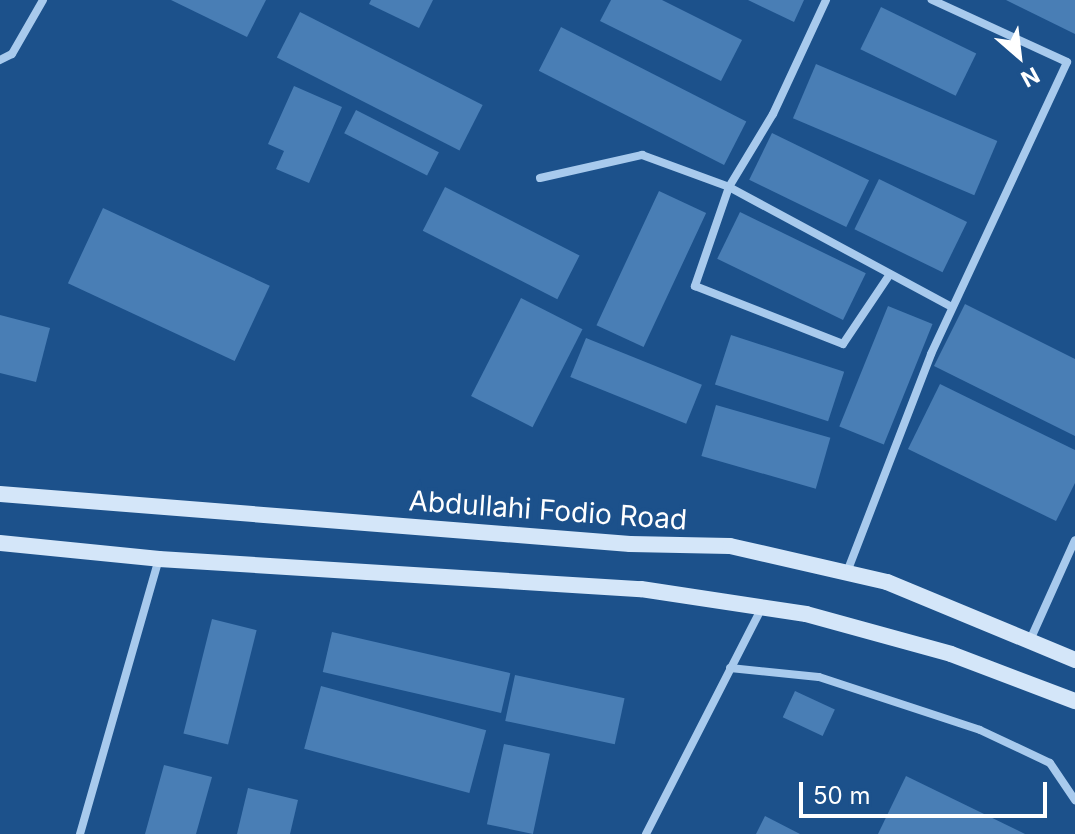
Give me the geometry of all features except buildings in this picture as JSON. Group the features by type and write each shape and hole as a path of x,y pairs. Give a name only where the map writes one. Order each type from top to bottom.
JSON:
{"main road":[{"name":"Abdullahi Fodio Road","path":"0,494 630,544 730,546 847,572 949,604 1075,660"},
{"path":"0,543 159,559 641,589 806,614 951,654 1075,701"}],"street":[{"path":"0,60 12,54 43,0"},
{"path":"826,0 773,114 729,187 695,286 843,344 890,274"},
{"path":"847,572 952,307 1067,62 932,0"},
{"path":"540,178 642,155 729,187 952,307"},
{"path":"1031,638 1075,540"},
{"path":"80,834 159,559"},
{"path":"646,834 761,609"},
{"path":"730,668 819,677 980,730 1050,763 1075,800"}]}
